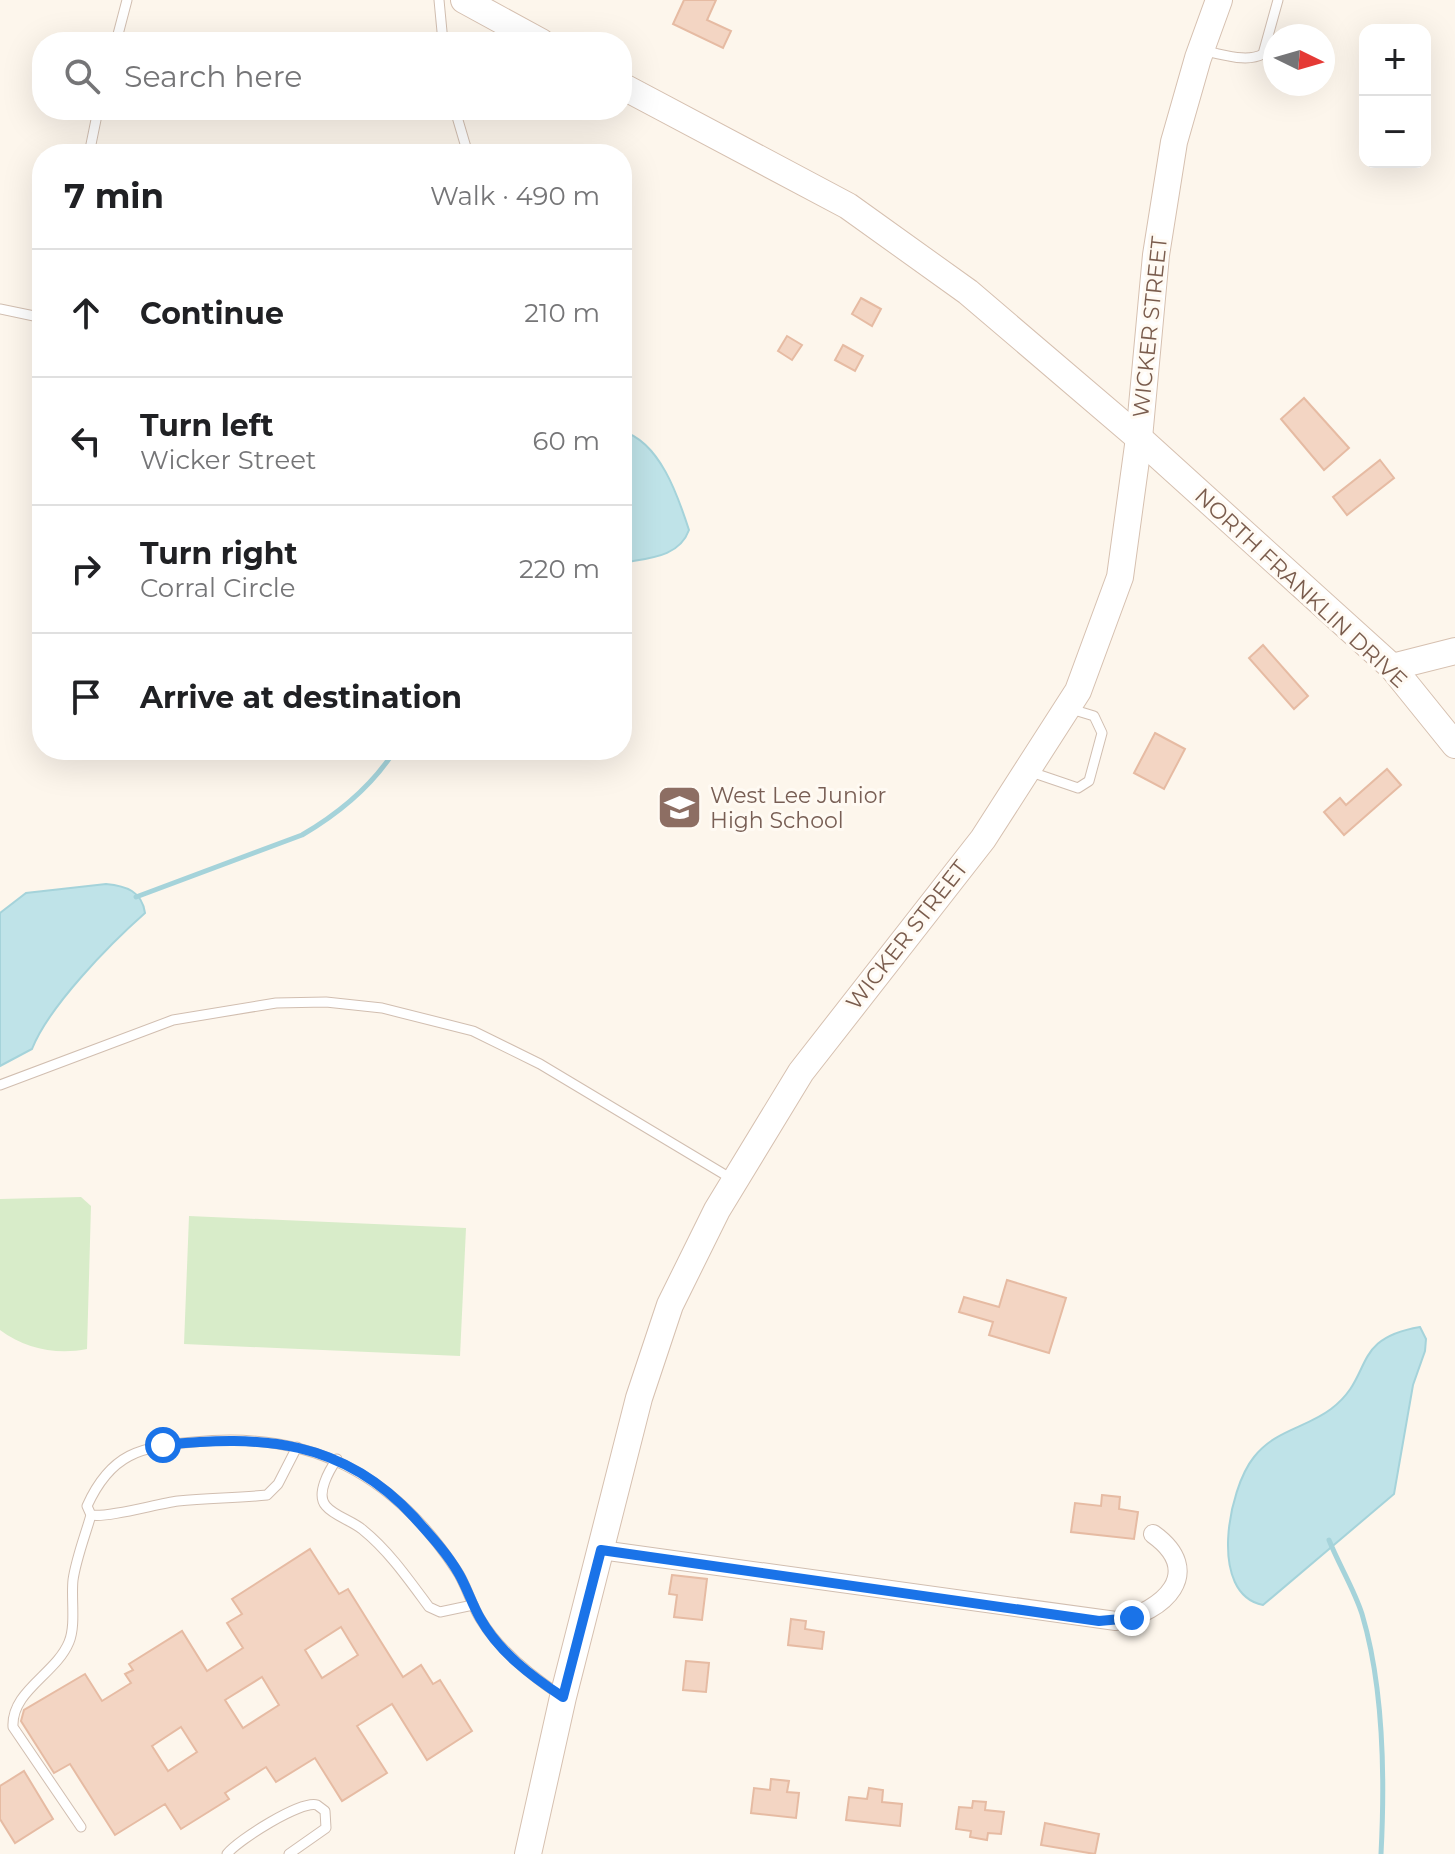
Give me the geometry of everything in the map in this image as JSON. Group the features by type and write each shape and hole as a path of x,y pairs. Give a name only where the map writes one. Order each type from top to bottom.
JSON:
{"main road":[{"path":"464,0 523,32"},
{"name":"WICKER STREET","path":"528,1854 563,1697 639,1398 670,1305 735,1181 801,1072 983,839 1078,691 1120,577 1139,438 1161,225 1174,142 1219,0"},
{"name":"NORTH FRANKLIN DRIVE","path":"632,91 848,206 968,292 1139,438 1392,667 1455,745"},
{"path":"1392,667 1455,651"}],"street":[{"path":"601,1550 1116,1621 1147,1611 1172,1591 1178,1576 1178,1560 1170,1546 1153,1534"}],"lane":[{"path":"119,32 127,0"},
{"path":"439,0 442,32"},
{"path":"1201,50 1255,59 1263,54 1278,0"},
{"path":"91,144 96,120"},
{"path":"458,120 465,144"},
{"path":"0,309 32,316"},
{"path":"1027,770 1078,788 1089,781 1100,751 1100,724 1094,716 1067,708"},
{"path":"0,1085 173,1020 276,1003 326,1002 382,1008 473,1031 540,1064 735,1181"},
{"path":"81,1827 13,1727 12,1715 16,1705 55,1665 70,1640 73,1577 91,1515 87,1506 100,1478 129,1455 163,1445 217,1439 267,1441 337,1459 368,1475 399,1501 436,1542 459,1574 473,1605 505,1651 563,1697"},
{"path":"91,1515 104,1517 123,1509 181,1501 267,1495 278,1484 297,1447"},
{"path":"337,1459 328,1472 322,1496 326,1506 363,1529 429,1607 440,1612 473,1605"},
{"path":"227,1854 247,1838 301,1806 317,1805 325,1811 326,1828 289,1854"}],"green space":[{"path":"81,1197 91,1206 87,1349 53,1351 20,1342 0,1330 0,1199"},
{"path":"189,1216 466,1228 460,1356 184,1344"}],"water":[{"path":"632,436 647,446 666,472 689,530 678,546 652,558 632,561"},
{"path":"106,884 132,891 140,899 145,913 98,958 66,995 32,1049 0,1066 0,913 26,893"},
{"path":"1420,1327 1426,1339 1425,1351 1413,1385 1394,1494 1263,1605 1246,1597 1235,1582 1229,1562 1228,1539 1237,1492 1254,1457 1271,1441 1331,1409 1345,1396 1365,1360 1382,1340"}],"building":[{"path":"684,0 716,0 707,20 731,31 723,48 673,24"},
{"path":"861,298 881,309 872,326 852,314"},
{"path":"787,336 802,345 792,360 778,351"},
{"path":"843,345 863,356 855,371 835,360"},
{"path":"1304,398 1349,448 1324,470 1281,419"},
{"path":"1380,460 1394,478 1347,515 1333,497"},
{"path":"1263,645 1308,696 1294,709 1249,658"},
{"path":"1155,733 1185,749 1164,789 1134,773"},
{"path":"1387,769 1401,785 1344,835 1324,812 1340,798 1346,805"},
{"path":"1007,1280 1066,1298 1049,1353 989,1335 993,1322 959,1312 964,1297 999,1307"},
{"path":"1102,1495 1120,1497 1119,1509 1138,1512 1134,1539 1071,1532 1075,1503 1101,1506"},
{"path":"310,1549 339,1594 348,1589 403,1677 421,1665 433,1684 440,1680 472,1731 427,1760 392,1704 357,1726 387,1773 342,1801 315,1758 276,1782 266,1767 225,1793 229,1799 181,1829 165,1804 115,1835 70,1764 54,1773 21,1721 24,1710 85,1674 102,1701 131,1683 125,1674 133,1670 129,1664 182,1631 207,1671 243,1648 227,1623 242,1614 232,1599","holes":["341,1627 358,1655 322,1678 305,1650","262,1677 279,1705 243,1728 225,1700","181,1727 197,1752 168,1771 152,1746"]},
{"path":"672,1575 707,1579 702,1620 674,1617 677,1595 669,1594"},
{"path":"791,1619 806,1621 805,1629 824,1632 822,1649 788,1645"},
{"path":"686,1661 709,1663 706,1692 683,1690"},
{"path":"24,1771 53,1819 15,1843 0,1819 0,1786"},
{"path":"771,1779 789,1781 787,1792 799,1793 796,1818 751,1813 754,1788 770,1790"},
{"path":"869,1788 883,1790 882,1802 902,1804 900,1826 846,1820 849,1797 867,1799"},
{"path":"973,1801 986,1802 985,1810 1004,1812 1001,1834 988,1833 987,1840 970,1837 971,1831 956,1829 959,1807 972,1808"},
{"path":"1045,1823 1099,1834 1095,1854 1041,1845"}],"waterway":[{"path":"136,897 302,835 353,798 388,760"},
{"path":"1329,1540 1362,1614 1375,1672 1383,1764 1381,1854"}],"place":[{"name":"West Lee Junior High School","path":"679,808"}],"route":[{"path":"163,1445 217,1439 267,1441 305,1448 337,1459 368,1475 399,1501 436,1542 459,1574 481,1620 505,1651 540,1682 563,1697 601,1550 1099,1621 1132,1618"}]}
